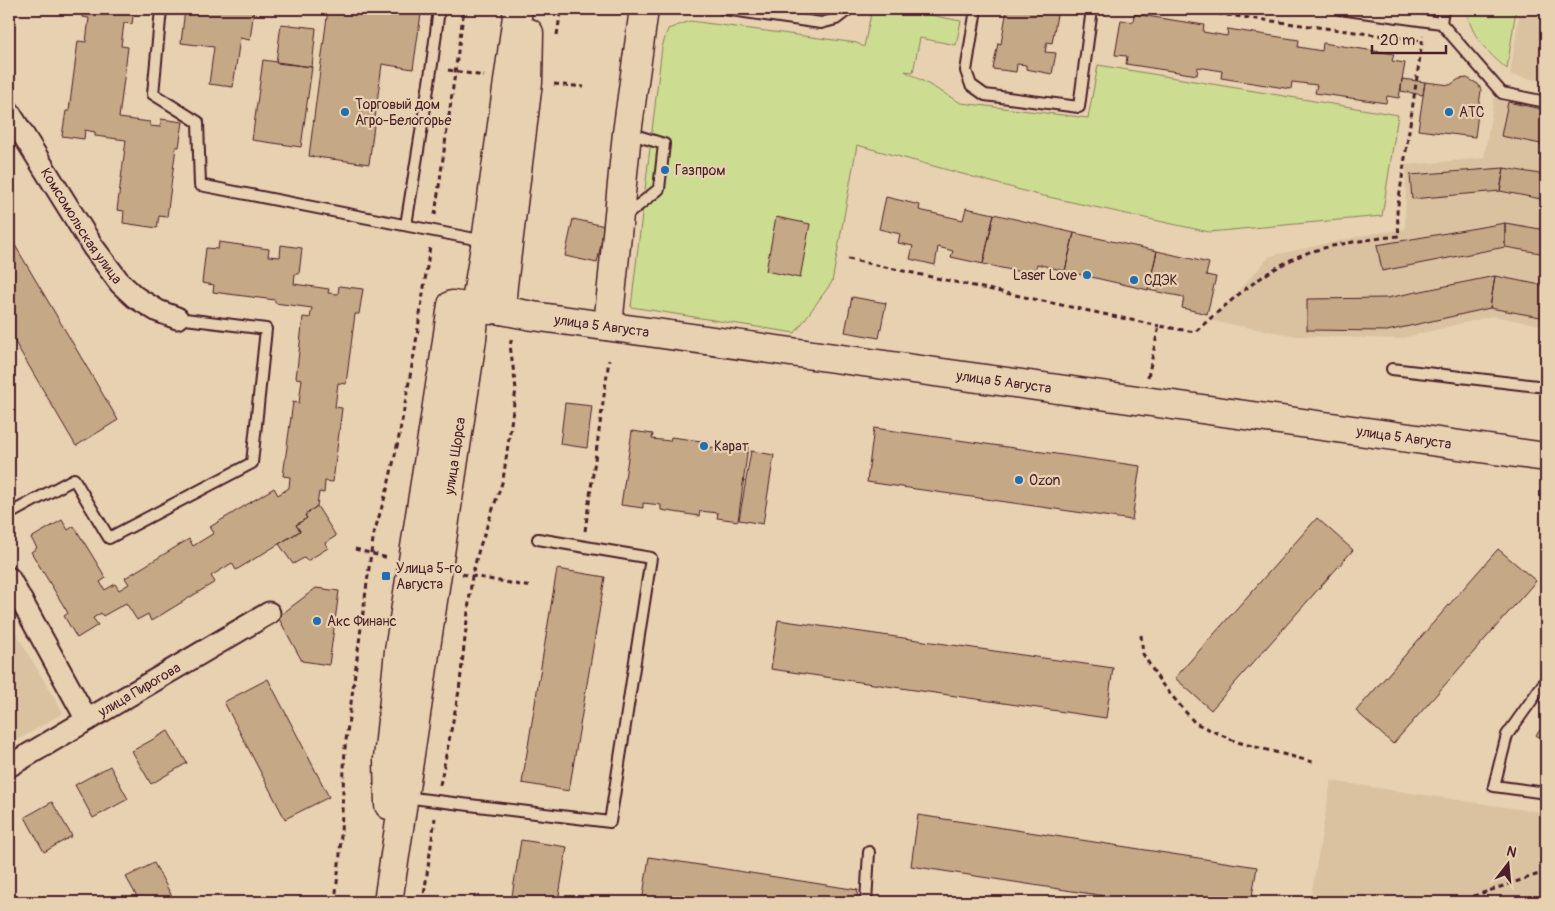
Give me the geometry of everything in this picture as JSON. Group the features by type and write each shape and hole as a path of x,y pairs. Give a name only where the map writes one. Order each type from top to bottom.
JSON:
{"main road":[{"name":"улица Щорса","path":"390,889 472,339 518,9"},
{"path":"441,379 472,339 510,312 503,285 528,82 529,9"},
{"path":"608,326 627,133 644,9"},
{"path":"390,889 388,759 399,652 452,304 577,322"},
{"name":"улица 5 Августа","path":"510,312 1546,457"}],"street":[{"name":"Комсомольская улица","path":"9,112 111,273 135,296 158,311 177,318"},
{"path":"9,578 87,720"},
{"name":"улица Пирогова","path":"9,766 269,613"}],"lane":[{"path":"161,9 153,94 198,122 200,185 486,241"},
{"path":"406,225 432,64 438,9"},
{"path":"724,9 821,22 836,19 849,9"},
{"path":"976,9 966,71 971,85 984,95 1080,107 1092,9"},
{"path":"1340,9 1441,23 1502,94 1546,102"},
{"path":"1441,23 1443,9"},
{"path":"617,222 660,189 664,144 627,133"},
{"path":"9,514 74,479 109,538 252,463 266,329 177,318"},
{"path":"1392,369 1546,387"},
{"path":"403,797 610,822 651,558 538,539"},
{"path":"1546,680 1507,735 1494,786 1546,793"},
{"path":"866,902 869,852"}],"path":[{"path":"334,902 340,854 345,748 370,553 374,533 388,490 415,349 464,9"},
{"path":"557,38 561,9"},
{"path":"1182,9 1422,41"},
{"path":"848,259 1159,326 1195,332 1242,291 1274,269 1299,256 1330,248 1399,236 1397,212 1422,41 1427,21"},
{"path":"552,84 553,75"},
{"path":"423,902 437,801 459,691 472,576 479,549 503,480 516,389 510,345 510,312"},
{"path":"1143,401 1159,326"},
{"path":"582,546 609,360"},
{"path":"1141,635 1143,654 1161,683 1194,722 1237,742 1313,762"},
{"path":"1456,902 1545,872 1546,874"}],"shaded area":[{"path":"1520,9 1546,9 1546,82 1510,75"},
{"path":"1494,98 1546,107 1546,326 1492,316 1398,339 1297,336 1211,321 1270,256 1365,235 1405,229 1406,165 1484,158"},
{"path":"9,621 63,713 9,745"},
{"path":"1331,781 1546,813 1546,902 1310,902"}],"green space":[{"path":"872,9 926,9 925,14 961,21 956,45 920,38 913,72 905,71 961,103 1088,118 1098,65 1398,115 1382,216 1209,232 1035,194 857,145 832,282 795,333 631,307 662,47 668,29 690,21 857,43 864,47"},
{"path":"1466,9 1516,9 1507,69 1481,43 1468,19"}],"building":[{"path":"83,9 134,9 132,24 124,23 121,46 128,47 119,118 150,122 150,126 160,127 161,119 183,122 179,147 176,147 167,217 159,216 157,228 123,223 124,211 117,210 126,140 95,136 95,132 85,130 84,139 62,136 66,111 69,111 78,41 86,42 89,18 82,17"},
{"path":"185,9 254,9 250,40 240,38 233,87 209,84 214,47 181,43"},
{"name":"Торговый дом Агро-Белогорье","path":"328,9 430,9 429,15 421,14 413,69 382,64 369,164 309,156"},
{"path":"1007,9 1058,9 1052,43 1047,42 1045,52 1056,53 1052,74 1026,69 1026,65 1017,64 1016,72 993,69 998,43 1001,44"},
{"path":"1134,14 1204,25 1203,32 1227,36 1228,29 1299,40 1298,47 1322,51 1323,43 1394,54 1392,61 1405,63 1399,98 1387,96 1386,103 1315,93 1317,85 1292,82 1291,89 1221,78 1222,71 1198,67 1197,75 1126,64 1127,56 1115,55 1121,20 1133,22"},
{"path":"281,24 316,28 312,67 276,63"},
{"path":"263,60 312,67 301,147 252,140"},
{"name":"АТС","path":"1467,78 1478,84 1481,90 1475,137 1418,130 1425,82 1450,85 1459,79"},
{"path":"1402,79 1425,82 1423,95 1401,91"},
{"path":"1508,102 1546,110 1546,145 1501,136"},
{"path":"1504,168 1500,191 1412,199 1410,175"},
{"path":"1504,168 1546,175 1546,200 1500,191"},
{"path":"886,197 920,205 919,210 963,220 966,208 994,214 983,264 951,257 953,251 938,247 935,265 910,259 913,246 898,243 900,234 879,229"},
{"path":"994,214 1074,233 1065,271 1037,264 1034,275 983,264"},
{"path":"776,217 810,224 800,278 766,271"},
{"path":"573,219 605,226 597,263 565,256"},
{"path":"1505,223 1505,247 1382,271 1377,245"},
{"path":"1505,223 1546,230 1546,254 1505,247"},
{"path":"1074,233 1157,251 1148,290 1065,271"},
{"path":"9,235 118,420 76,446 9,332"},
{"path":"219,242 269,249 268,256 280,257 281,245 302,248 299,274 295,274 294,284 329,289 328,293 338,294 339,286 363,289 359,314 355,314 346,384 338,383 335,407 342,408 333,482 325,481 324,493 319,492 317,506 305,515 307,518 296,525 300,531 236,570 232,563 211,576 215,582 151,621 148,614 137,620 126,603 103,616 101,613 93,618 98,625 77,638 64,616 68,613 31,552 37,548 31,538 62,520 68,530 74,526 106,578 100,582 105,590 115,584 119,590 129,584 125,578 189,539 193,546 214,533 210,527 274,488 278,495 289,488 290,477 283,476 293,402 299,403 302,379 296,378 303,317 310,318 312,308 275,303 275,300 213,292 214,285 202,283 206,248 218,249"},
{"path":"1157,251 1209,263 1206,275 1216,277 1207,314 1182,308 1184,297 1148,290"},
{"path":"1495,276 1490,308 1387,331 1307,330 1307,299 1387,298"},
{"path":"1495,276 1546,286 1546,318 1490,308"},
{"path":"852,297 886,303 879,338 845,332"},
{"path":"565,403 592,406 587,448 560,444"},
{"path":"874,428 1140,466 1132,520 867,482"},
{"path":"632,431 653,434 652,439 670,441 671,437 709,442 709,447 727,449 727,444 748,447 738,521 717,518 718,513 700,511 699,516 661,510 661,505 643,503 643,508 621,505"},
{"path":"751,451 774,455 763,524 739,520"},
{"path":"317,506 336,536 325,543 328,548 307,561 304,558 293,564 279,544 300,531 296,525 307,518 305,515"},
{"path":"1317,518 1353,550 1211,710 1175,678"},
{"path":"1498,549 1536,581 1393,744 1356,711"},
{"path":"557,569 605,577 569,791 522,783"},
{"path":"316,588 339,591 329,665 302,661 278,617"},
{"path":"778,620 1113,668 1106,718 771,669"},
{"path":"268,679 329,797 285,819 224,702"},
{"path":"1546,723 1546,743 1536,735"},
{"path":"168,731 187,763 151,784 132,751"},
{"path":"110,766 128,799 93,818 75,785"},
{"path":"52,802 72,836 44,852 25,817"},
{"path":"918,815 1257,867 1251,902 1143,902 911,866"},
{"path":"521,840 567,847 558,902 511,902"},
{"path":"649,857 858,890 856,902 642,902"},
{"path":"154,863 175,902 140,902 126,877"}],"place":[{"name":"Торговый дом Агро-Белогорье","path":"345,112"},
{"name":"АТС","path":"1449,112"},
{"name":"Газпром","path":"665,170"},
{"name":"Laser Love","path":"1087,275"},
{"name":"СДЭК","path":"1134,280"},
{"name":"Карат","path":"704,446"},
{"name":"Ozon","path":"1019,480"},
{"name":"Улица 5-го Августа","path":"386,576"},
{"name":"Акс Финанс","path":"317,621"}]}
